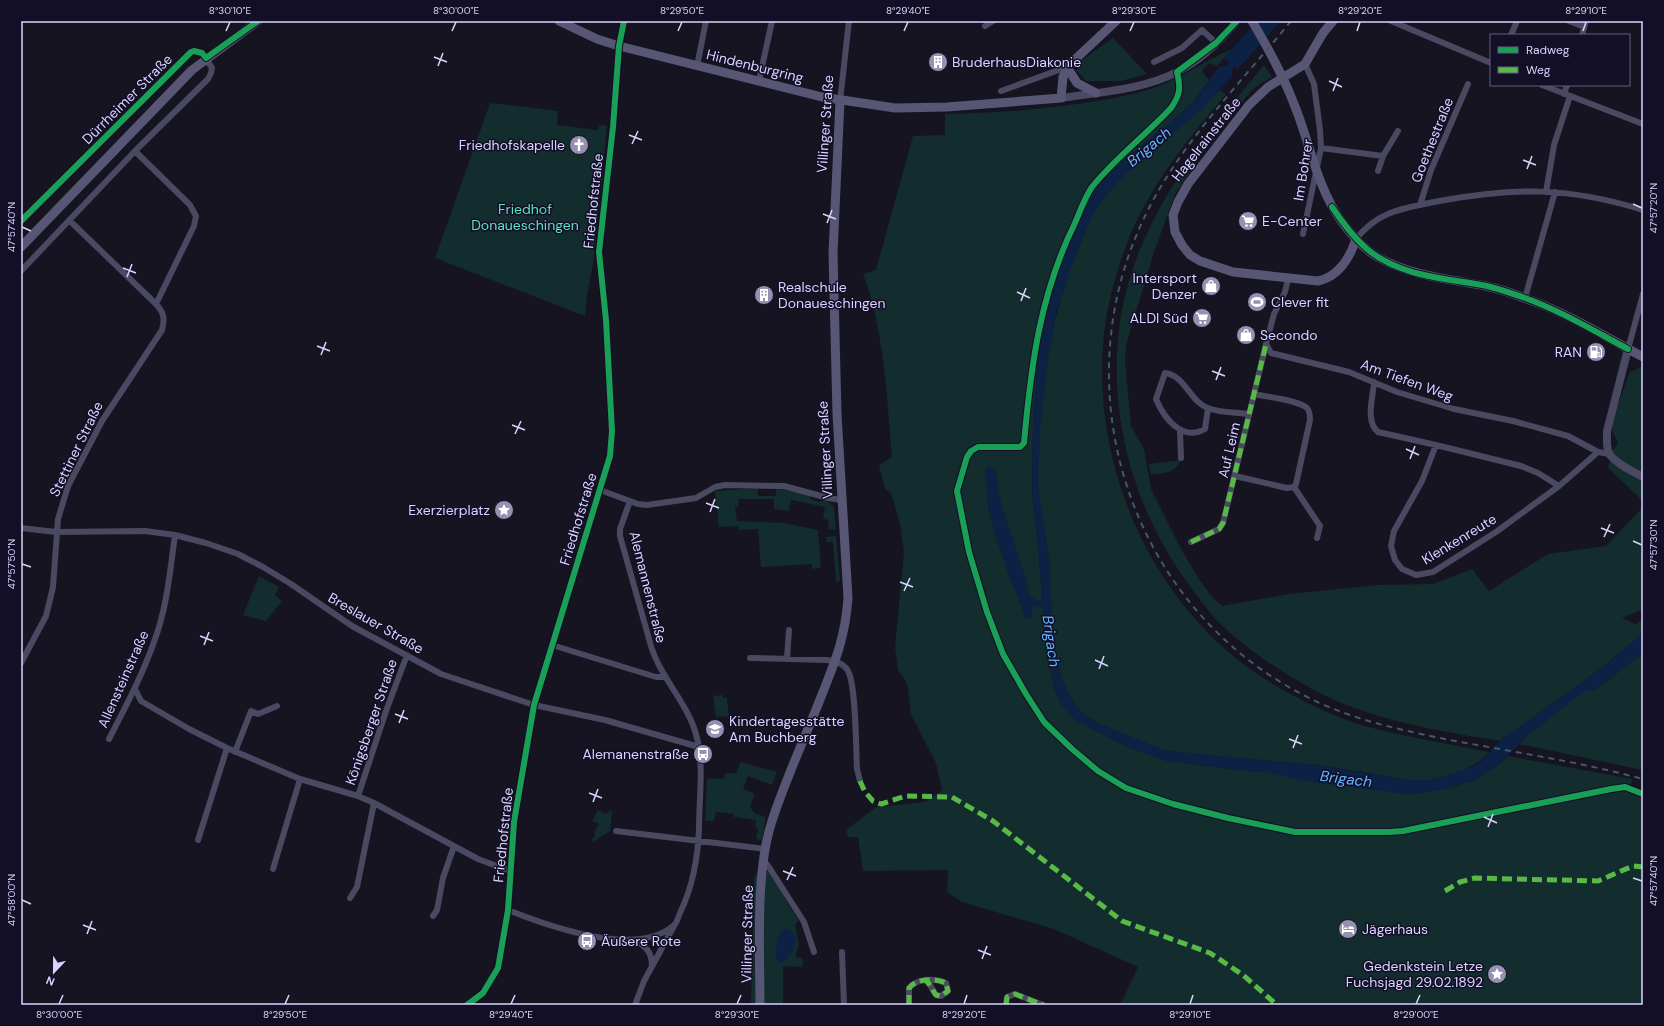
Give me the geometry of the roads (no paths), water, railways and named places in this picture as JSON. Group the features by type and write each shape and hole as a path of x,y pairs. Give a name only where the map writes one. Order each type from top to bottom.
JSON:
{"main road":[{"name":"Dürrheimer Straße","path":"21,247 192,70 206,58 258,21"},
{"name":"Hindenburgring","path":"559,21 597,39 619,46 840,101 895,108 947,107 1061,98"},
{"path":"1061,98 1063,77 1067,67 1116,21"},
{"path":"1252,21 1278,67 1292,98 1332,207 1356,239 1376,256 1400,268 1430,276 1488,287 1525,298 1560,312 1643,356"},
{"name":"Hagelrainstraße","path":"1333,21 1323,33 1305,64 1268,87 1249,105 1188,184 1173,215 1175,232 1182,245 1190,255 1200,261 1233,272 1318,281 1332,277 1338,271 1356,239"},
{"path":"1067,67 1078,83 1096,93"},
{"name":"Villinger Straße","path":"760,1005 764,863 766,848 772,822 836,661 846,623 848,598 841,500 833,253 840,101"}],"street":[{"name":"Friedhofstraße","path":"467,1005 483,993 498,968 508,910 514,822 534,705 610,456 612,442 606,320 599,252 613,127 619,46 624,21"},
{"path":"697,66 706,21"},
{"path":"759,80 772,21"},
{"name":"Villinger Straße","path":"840,101 849,21"},
{"path":"985,26 994,21"},
{"path":"1061,98 1122,90 1149,83 1177,72 1216,43 1238,21"},
{"path":"1391,21 1490,63"},
{"path":"1511,34 1517,21"},
{"path":"1569,21 1585,24 1582,34"},
{"path":"1154,62 1182,48 1202,30 1216,43"},
{"name":"Dürrheimer Straße","path":"21,221 191,52 202,52 206,58"},
{"path":"21,271 135,151 208,79 212,68 206,58"},
{"name":"Im Bohrer","path":"1303,234 1321,148 1314,84 1305,64"},
{"path":"1001,91 1067,67"},
{"name":"Goethestraße","path":"1420,205 1431,170 1468,84"},
{"path":"1544,86 1643,124"},
{"path":"1546,192 1554,145 1567,95 1567,86"},
{"path":"1378,171 1383,156 1398,131"},
{"path":"1321,148 1383,156"},
{"path":"135,151 190,205 196,216 194,226 156,304"},
{"path":"1356,239 1376,219 1398,210 1479,194 1515,190 1555,192 1588,196 1643,210"},
{"path":"1525,298 1555,192"},
{"name":"Stettiner Straße","path":"21,663 46,616 53,587 56,532 59,513 68,486 102,421 162,330 165,320 163,312 156,304 69,220"},
{"path":"1266,344 1274,314 1285,292 1288,279"},
{"path":"1643,294 1607,431 1609,454 1627,468 1643,477"},
{"name":"Am Tiefen Weg","path":"1266,344 1272,353 1280,356 1349,372 1397,392 1454,409 1513,421 1568,436 1598,452 1609,454"},
{"name":"Auf Leim","path":"1190,542 1219,529 1223,524 1266,344"},
{"path":"1208,408 1205,429 1185,432 1176,428 1156,399 1165,373 1170,374 1180,382 1200,404 1208,408 1249,414"},
{"path":"1374,382 1370,420 1372,427 1378,432 1521,466 1538,473 1559,486"},
{"path":"1254,394 1298,403 1307,408 1309,412 1310,420 1294,487 1320,526 1317,538"},
{"path":"1180,431 1181,458"},
{"name":"Klenkenreute","path":"1436,445 1422,480 1394,531 1391,546 1395,560 1402,569 1416,575 1433,572 1496,532 1559,486 1598,452"},
{"path":"1235,476 1287,488 1294,487"},
{"path":"600,490 630,501 647,505 696,498 715,487 725,485 770,484 841,500"},
{"name":"Alemannenstraße","path":"630,501 620,529 620,536 656,662 693,726 699,747 698,842 695,870 688,895 674,926 652,966 635,1005"},
{"name":"Breslauer Straße","path":"21,528 56,532 145,532 175,535 206,543 238,554 263,567 291,584 352,626 441,674 534,705 611,722 699,747"},
{"name":"Allensteinstraße","path":"109,739 135,689 154,642 164,608 175,535"},
{"path":"787,659 788,630"},
{"path":"552,645 656,677 665,677"},
{"name":"Königsberger Straße","path":"358,796 386,711 407,655"},
{"path":"750,658 836,661 844,666 852,679 857,769 860,781"},
{"path":"135,689 141,700 189,729 235,752 300,779 358,796 374,803 478,860 510,871"},
{"path":"235,752 251,711 258,714 276,706"},
{"path":"198,840 227,748"},
{"path":"273,869 300,779"},
{"path":"350,898 357,887 374,803"},
{"path":"616,831 698,842 766,848"},
{"path":"433,916 437,910 443,878 454,846"},
{"name":"Villinger Straße","path":"764,863 767,864 804,922 814,952"},
{"path":"508,910 588,936 612,940 634,940 660,934 674,926"},
{"path":"634,940 644,946 650,953 652,966"},
{"path":"842,952 844,1005"},
{"path":"909,1005 909,988 916,982 925,980"},
{"path":"1006,1005 1007,997 1014,994 1043,1005"},
{"path":"1022,1005 1024,1001 1029,999"}],"water":[{"name":"Brigach","path":"1257,21 1281,21 1238,69 1234,66 1232,70 1232,77 1200,111 1131,169 1111,189 1092,216 1075,256 1057,309 1048,359 1040,428 1038,486 1049,558 1053,637 1057,665 1063,682 1078,709 1095,722 1167,751 1308,764 1410,780 1430,780 1470,768 1483,760 1502,738 1603,667 1643,633 1643,653 1596,689 1583,692 1528,735 1497,766 1473,781 1440,790 1407,794 1305,781 1268,772 1255,772 1167,761 1125,746 1076,721 1062,705 1054,688 1044,629 1043,607 1034,604 1031,617 1025,619 1021,603 1012,583 998,543 988,506 985,469 990,466 995,471 1001,504 1026,580 1029,595 1035,600 1042,600 1032,492 1033,426 1038,358 1048,308 1063,261 1078,224 1096,190 1111,172 1193,103 1219,67 1226,66 1229,62 1224,58"},
{"path":"786,929 792,932 796,941 789,957 780,964 776,959 777,944 782,930"}],"railway":[{"path":"1291,21 1214,112 1178,160 1148,210 1121,280 1110,353 1113,425 1130,494 1160,559 1202,617 1257,666 1322,704 1368,721 1401,729 1450,740 1571,762 1643,779"}],"place":[{"name":"BruderhausDiakonie","path":"938,62"},
{"name":"Friedhofskapelle","path":"579,145"},
{"name":"E-Center","path":"1248,221"},
{"name":"Intersport Denzer","path":"1211,286"},
{"name":"Realschule Donaueschingen","path":"764,295"},
{"name":"Clever fit","path":"1257,302"},
{"name":"ALDI Süd","path":"1202,318"},
{"name":"Secondo","path":"1246,335"},
{"name":"RAN","path":"1596,352"},
{"name":"Exerzierplatz","path":"504,510"},
{"name":"Kindertagesstätte Am Buchberg","path":"715,729"},
{"name":"Alemanenstraße","path":"703,754"},
{"name":"Jägerhaus","path":"1348,929"},
{"name":"Äußere Rote","path":"587,941"},
{"name":"Gedenkstein Letze Fuchsjagd 29.02.1892","path":"1497,974"}],"park label":[{"name":"Friedhof Donaueschingen","path":"525,218"}]}
